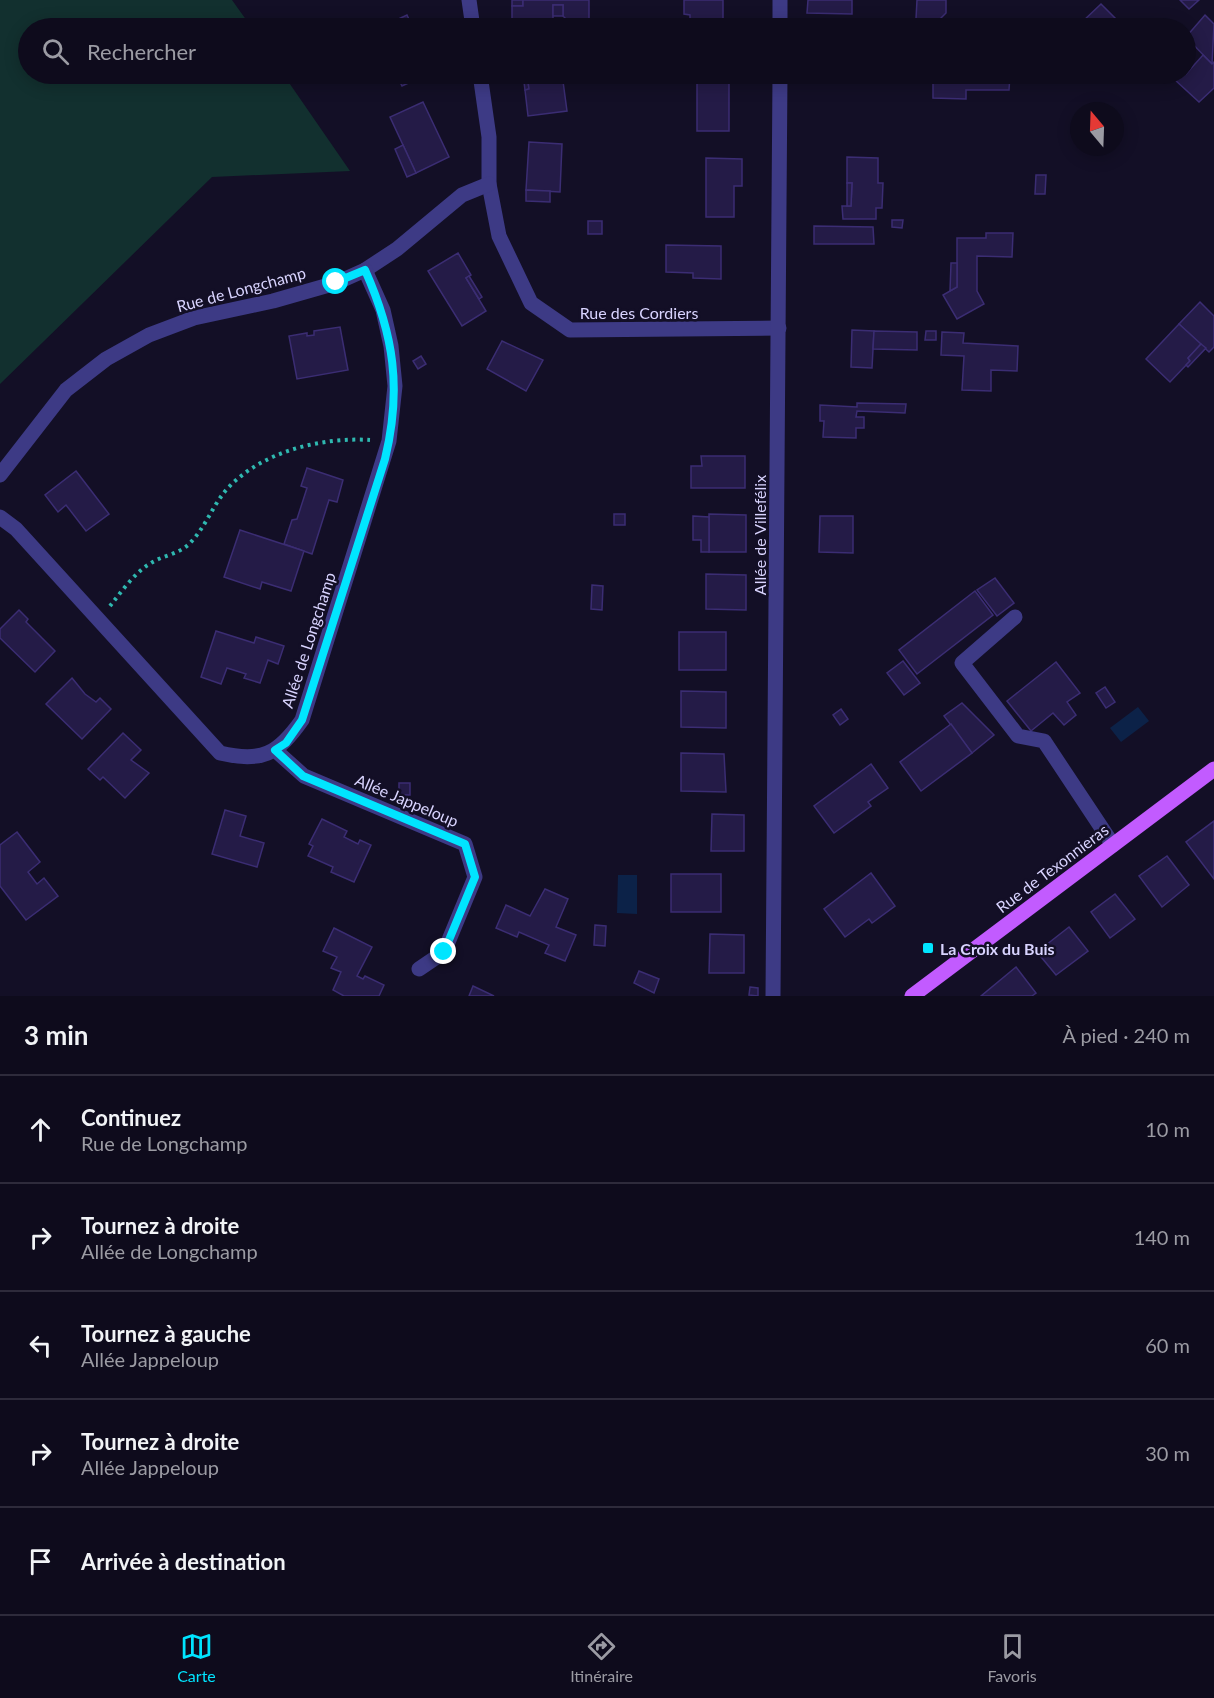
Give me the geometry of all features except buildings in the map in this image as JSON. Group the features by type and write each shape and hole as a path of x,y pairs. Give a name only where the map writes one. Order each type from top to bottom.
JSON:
{"main road":[{"name":"Rue de Texonnieras","path":"912,996 1214,769"}],"street":[{"path":"469,0 472,18"},
{"path":"780,0 780,18"},
{"name":"Rue des Cordiers","path":"481,84 489,137 489,184 499,236 531,303 570,330 779,328"},
{"name":"Allée de Villefélix","path":"773,996 780,84"},
{"name":"Rue de Longchamp","path":"0,475 66,390 106,359 194,318 273,301 336,282 365,270 397,249 462,195 489,184"},
{"name":"Allée de Longchamp","path":"0,517 16,529 220,753 244,759 267,755 286,743 302,720 389,441 395,386 391,346 382,310 365,270"},
{"path":"1015,617 962,663 1018,736 1044,741 1113,845"},
{"name":"Allée Jappeloup","path":"275,750 303,776 465,844 475,877 444,952 419,969"}],"path":[{"path":"98,619 150,563 186,546 200,532 228,488 258,465 312,443 350,439 389,441"}],"green space":[{"path":"0,0 232,0 245,18 18,18 18,84 290,84 350,171 212,177 0,384"}],"water":[{"path":"1138,707 1149,721 1121,742 1110,728"},
{"path":"618,875 637,875 637,914 617,913"}],"place":[{"name":"La Croix du Buis","path":"928,948"}],"route":[{"path":"336,282 365,270 382,310 391,346 395,386 393,416 385,459 302,720 286,743 275,750 303,776 465,844 475,877 444,952"}]}
